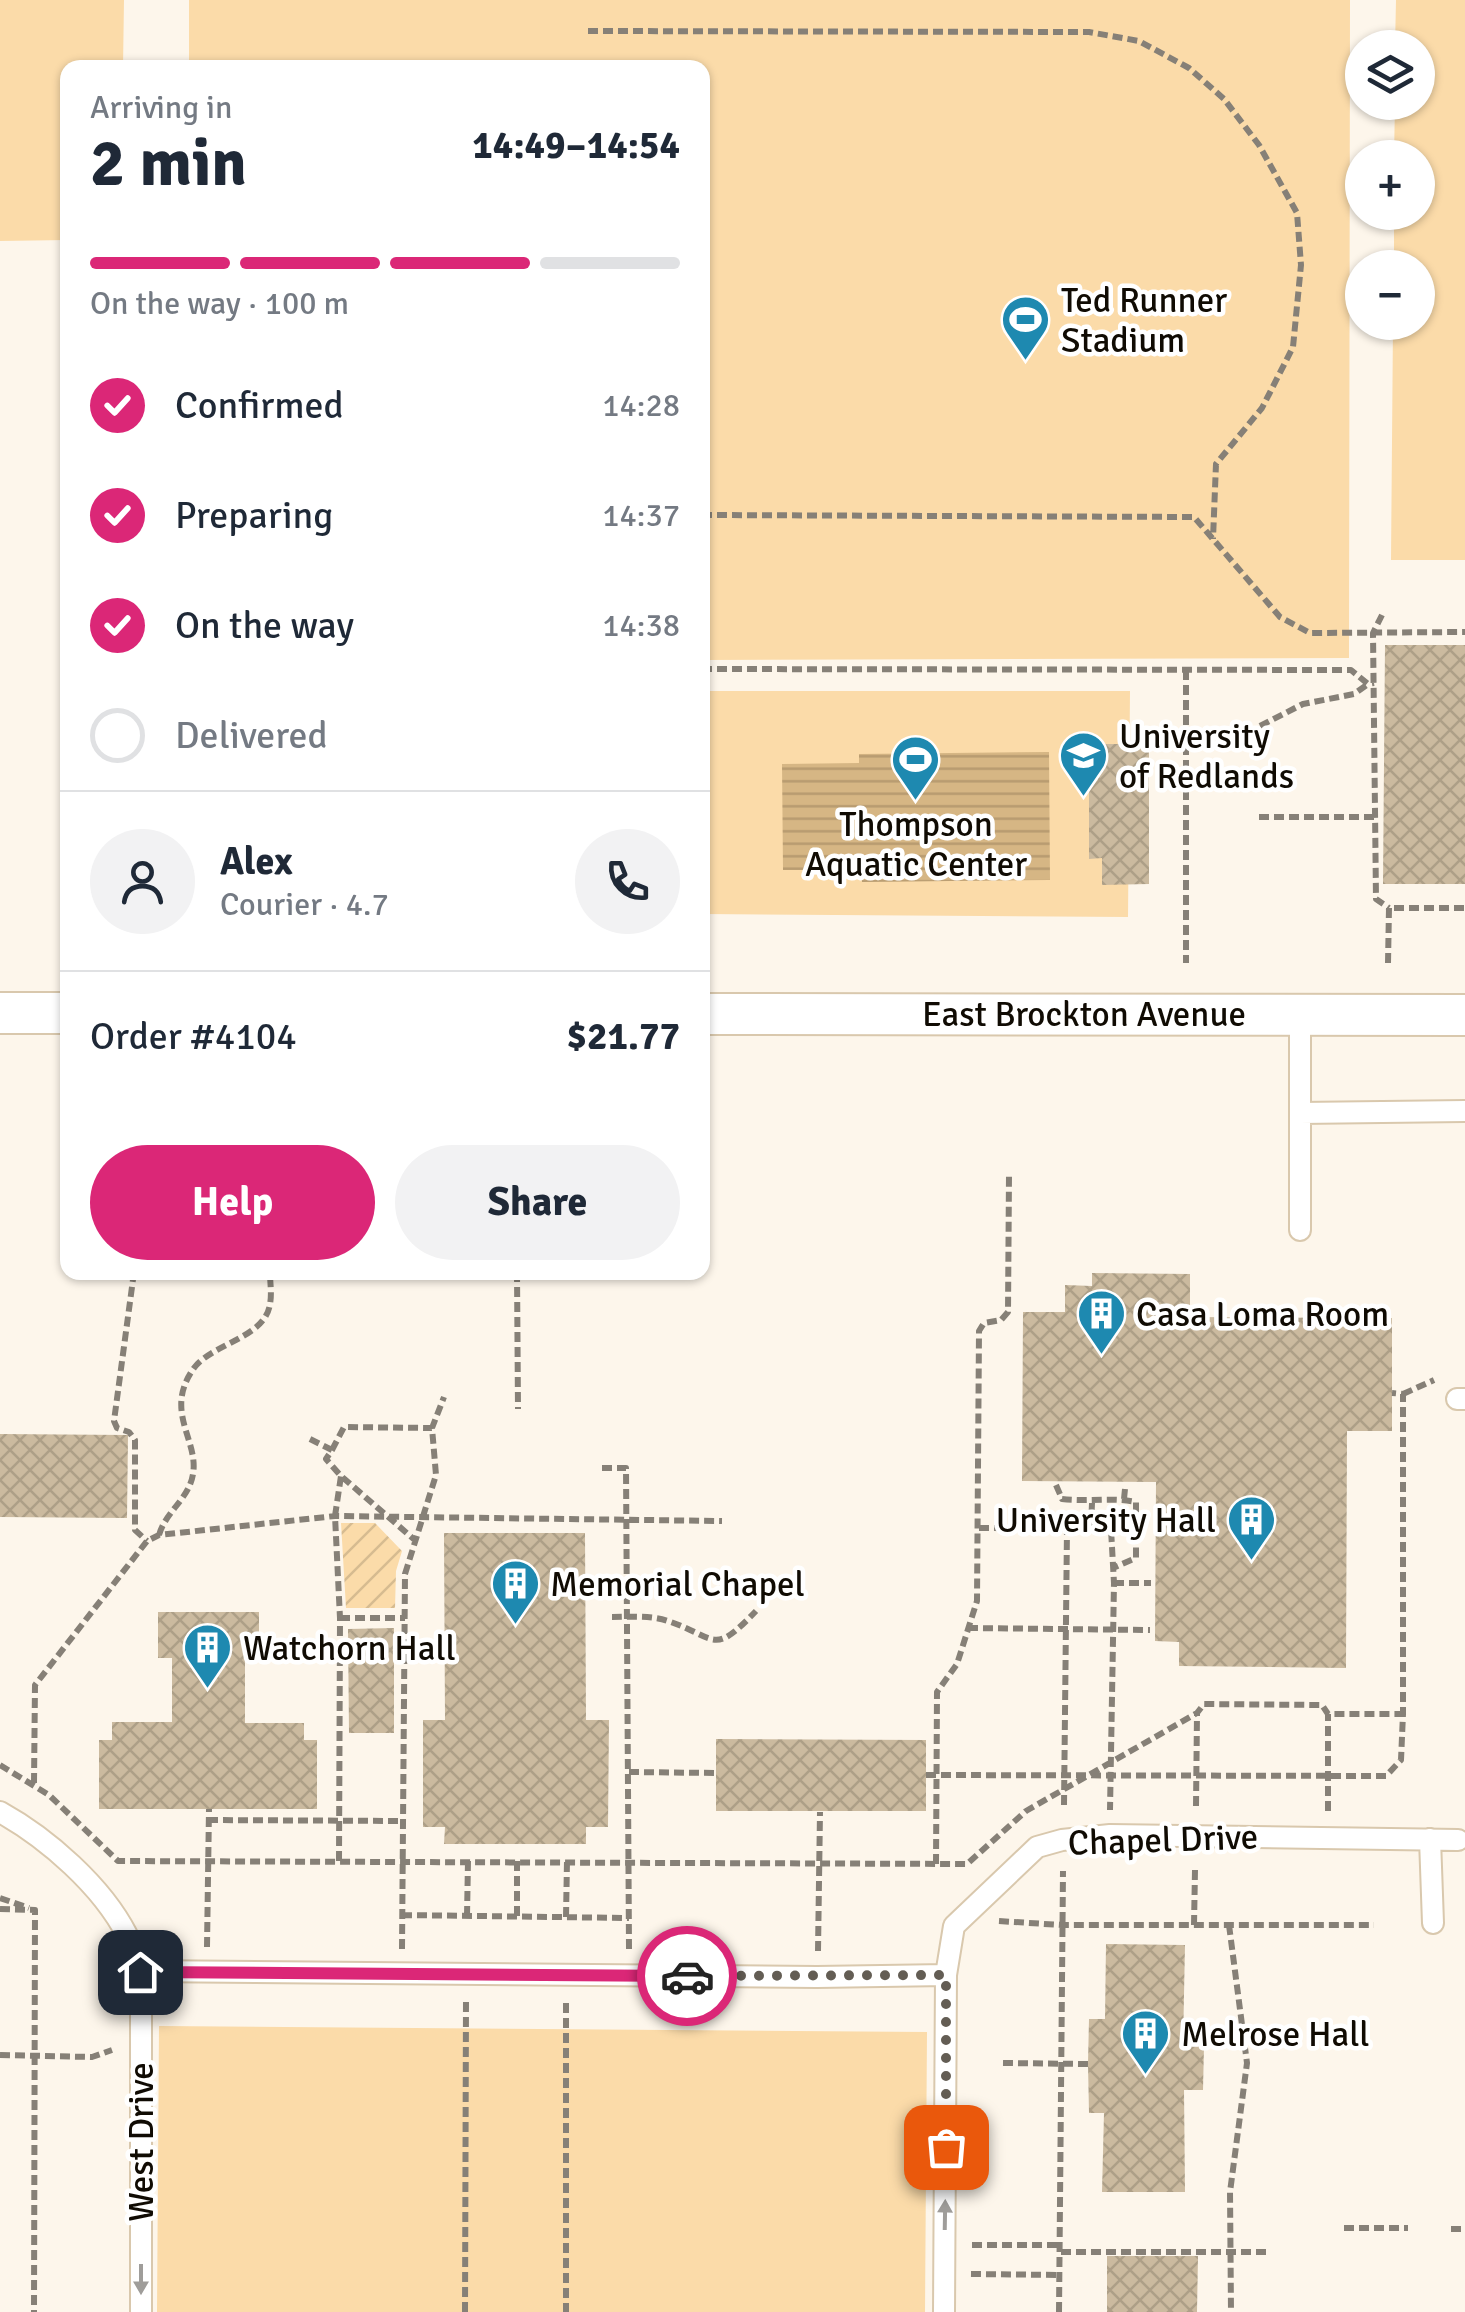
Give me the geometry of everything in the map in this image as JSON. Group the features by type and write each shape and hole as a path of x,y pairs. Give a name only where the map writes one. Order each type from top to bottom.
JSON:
{"street":[{"path":"0,1013 60,1013"},
{"name":"East Brockton Avenue","path":"710,1014 1465,1014"}],"lane":[{"path":"1300,1014 1300,1230"},
{"path":"1300,1113 1465,1112"},
{"path":"0,1812 35,1832 110,1909 127,1935 140,1972 946,1975"},
{"name":"Chapel Drive","path":"944,2312 946,1975 954,1926 1037,1847 1110,1835 1458,1840"},
{"path":"1430,1839 1433,1923"},
{"name":"West Drive","path":"140,1972 141,2312"}],"path":[{"path":"588,30 1088,32 1138,41 1189,68 1224,100 1259,145 1297,214 1301,265 1293,347 1262,408 1216,464 1213,539"},
{"path":"710,515 1194,517 1280,617 1310,633 1465,632"},
{"path":"1382,615 1374,633 1371,683 1376,900 1389,908 1465,908"},
{"path":"710,669 1351,670 1371,683"},
{"path":"1186,669 1186,963"},
{"path":"1260,726 1303,704 1354,694 1371,683"},
{"path":"1258,817 1375,817"},
{"path":"1388,963 1389,908"},
{"path":"936,1864 937,1692 957,1664 978,1601 980,1331 984,1324 1000,1320 1008,1312 1009,1175"},
{"path":"133,1280 114,1422 135,1440 135,1530 148,1541"},
{"path":"160,1535 163,1523 188,1490 194,1470 180,1418 184,1391 195,1368 218,1349 254,1329 270,1308 270,1280"},
{"path":"517,1280 518,1409"},
{"path":"926,1775 1386,1776 1401,1760 1403,1714 1404,1394 1392,1393"},
{"path":"444,1398 432,1428 436,1475 406,1574 402,1915 629,1918 626,1468 602,1468"},
{"path":"416,1541 326,1459 344,1426 432,1428"},
{"path":"310,1438 332,1450"},
{"path":"339,1861 340,1618 336,1516 341,1476"},
{"path":"1056,1486 1062,1499 1136,1502 1136,1558 1113,1568"},
{"path":"1124,1499 1125,1489"},
{"path":"1091,1526 1092,1502"},
{"path":"34,1785 35,1685 148,1541 160,1535 336,1516 722,1522"},
{"path":"979,1528 1111,1529 1114,1584 1110,1835"},
{"path":"1064,1805 1067,1528"},
{"path":"1114,1584 1151,1584"},
{"path":"612,1617 654,1617 707,1640 718,1640 730,1638 756,1611"},
{"path":"340,1618 406,1618"},
{"path":"968,1628 1150,1630"},
{"path":"0,1765 34,1785 118,1861 968,1864 1026,1811 1197,1713 1204,1704 1322,1705 1328,1714 1328,1837"},
{"path":"1196,1806 1197,1713"},
{"path":"1328,1714 1403,1714"},
{"path":"629,1772 716,1773"},
{"path":"208,1917 209,1809"},
{"path":"818,1923 820,1812"},
{"path":"208,1820 402,1821"},
{"path":"466,1916 468,1861"},
{"path":"516,1916 517,1861"},
{"path":"566,1861 566,1917"},
{"path":"1194,1924 1196,1870"},
{"path":"1060,2312 1063,1872"},
{"path":"0,1898 35,1910"},
{"path":"0,1909 35,1910"},
{"path":"34,2312 35,1910"},
{"path":"970,1911 1008,1924 1374,1925"},
{"path":"1229,1925 1246,2062 1230,2192 1231,2312"},
{"path":"465,2312 466,1975"},
{"path":"566,1976 566,2312"},
{"path":"0,2055 92,2058"},
{"path":"1003,2063 1088,2064"},
{"path":"1344,2228 1408,2228"},
{"path":"1452,2229 1465,2229"},
{"path":"944,2245 1267,2252"},
{"path":"944,2274 1060,2275"}],"shaded area":[{"path":"0,0 124,0 123,60 60,60 60,240 0,241"},
{"name":"Ted Runner Stadium","path":"189,0 1350,0 1350,30 1345,30 1345,120 1350,120 1350,140 1345,140 1345,230 1350,230 1350,250 1345,250 1345,340 1349,340 1349,658 710,660 710,60 189,60"},
{"path":"1396,0 1465,0 1465,560 1391,560 1393,340 1435,340 1435,250 1394,250 1394,230 1435,230 1435,140 1394,140 1395,120 1435,120 1435,30 1395,30"},
{"name":"Thompson Aquatic Center","path":"710,691 1130,691 1128,917 710,914"},
{"path":"1049,752 1050,880 862,882 861,870 783,870 782,764 859,763 859,754"},
{"path":"341,1523 375,1523 402,1551 396,1571 395,1608 346,1608"},
{"path":"159,2026 927,2032 925,2312 157,2312"}],"building":[{"path":"1385,645 1465,645 1465,884 1383,884"},
{"path":"1101,744 1149,744 1149,884 1102,885 1102,858 1089,859 1089,774 1100,773"},
{"name":"University Hall","path":"1092,1273 1190,1274 1190,1317 1392,1318 1392,1431 1347,1431 1346,1668 1179,1666 1179,1642 1155,1641 1156,1482 1022,1481 1023,1312 1065,1312 1065,1285 1092,1286"},
{"path":"0,1434 128,1435 127,1518 0,1517"},
{"name":"Memorial Chapel","path":"444,1533 585,1533 586,1720 609,1720 608,1827 586,1827 586,1844 444,1844 445,1827 423,1827 423,1720 445,1720"},
{"name":"Watchorn Hall","path":"158,1612 259,1612 259,1657 245,1657 245,1723 304,1723 304,1740 317,1740 317,1809 99,1809 99,1740 112,1740 112,1722 172,1722 172,1658 158,1658"},
{"path":"394,1628 394,1733 349,1733 348,1629"},
{"path":"716,1739 926,1740 926,1811 716,1811"},
{"name":"Melrose Hall","path":"1106,1944 1185,1945 1183,2045 1204,2046 1203,2090 1184,2090 1185,2192 1102,2192 1104,2113 1089,2113 1088,2064 1089,2019 1105,2019"},
{"path":"1107,2256 1198,2256 1197,2312 1107,2312"}],"way so far":[{"path":"687,1976 946,1975 946,2147"}],"place":[{"name":"Ted Runner Stadium","path":"1026,362"},
{"name":"University of Redlands","path":"1084,798"},
{"name":"Thompson Aquatic Center","path":"916,802"},
{"name":"Casa Loma Room","path":"1101,1356"},
{"name":"University Hall","path":"1251,1562"},
{"name":"Memorial Chapel","path":"515,1626"},
{"name":"Watchorn Hall","path":"208,1690"},
{"name":"Melrose Hall","path":"1146,2076"}],"route":[{"path":"140,1972 687,1976"}]}
